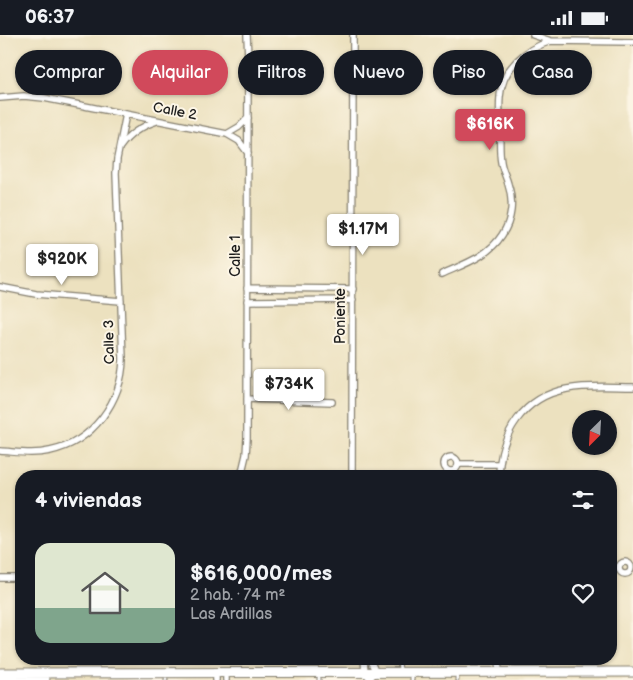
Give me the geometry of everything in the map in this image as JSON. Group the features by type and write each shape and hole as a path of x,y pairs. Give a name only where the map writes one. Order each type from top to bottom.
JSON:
{"street":[{"name":"Calle 1","path":"242,470 247,447 247,35"},
{"name":"Poniente","path":"352,470 353,35"},
{"path":"534,35 551,41 633,42"},
{"path":"442,274 472,261 488,251 497,243 506,228 511,211 511,198 501,163 501,91 505,77 516,61 530,50 551,41"},
{"name":"Calle 2","path":"0,98 15,96 44,98 227,134 239,141 248,153"},
{"name":"Calle 3","path":"0,451 33,453 57,449 71,443 84,436 103,417 117,393 123,359 116,173 126,114"},
{"path":"227,134 239,127 248,118"},
{"path":"119,149 126,139 135,132 158,121"},
{"path":"0,287 36,294 120,301"},
{"path":"247,288 353,289"},
{"path":"247,301 353,300"},
{"path":"499,470 504,443 512,427 522,414 540,399 554,392 573,388 633,387"},
{"path":"247,399 332,401"},
{"path":"458,464 499,464"},
{"path":"0,578 15,578"},
{"path":"498,665 499,672"},
{"path":"457,677 499,672 633,672"},
{"path":"203,677 226,679 370,676 552,677 585,672"},
{"path":"0,673 158,673 168,677"},
{"path":"370,676 400,673 412,677"},
{"path":"0,680 320,677"}],"lane":[{"path":"399,665 400,673"}]}
